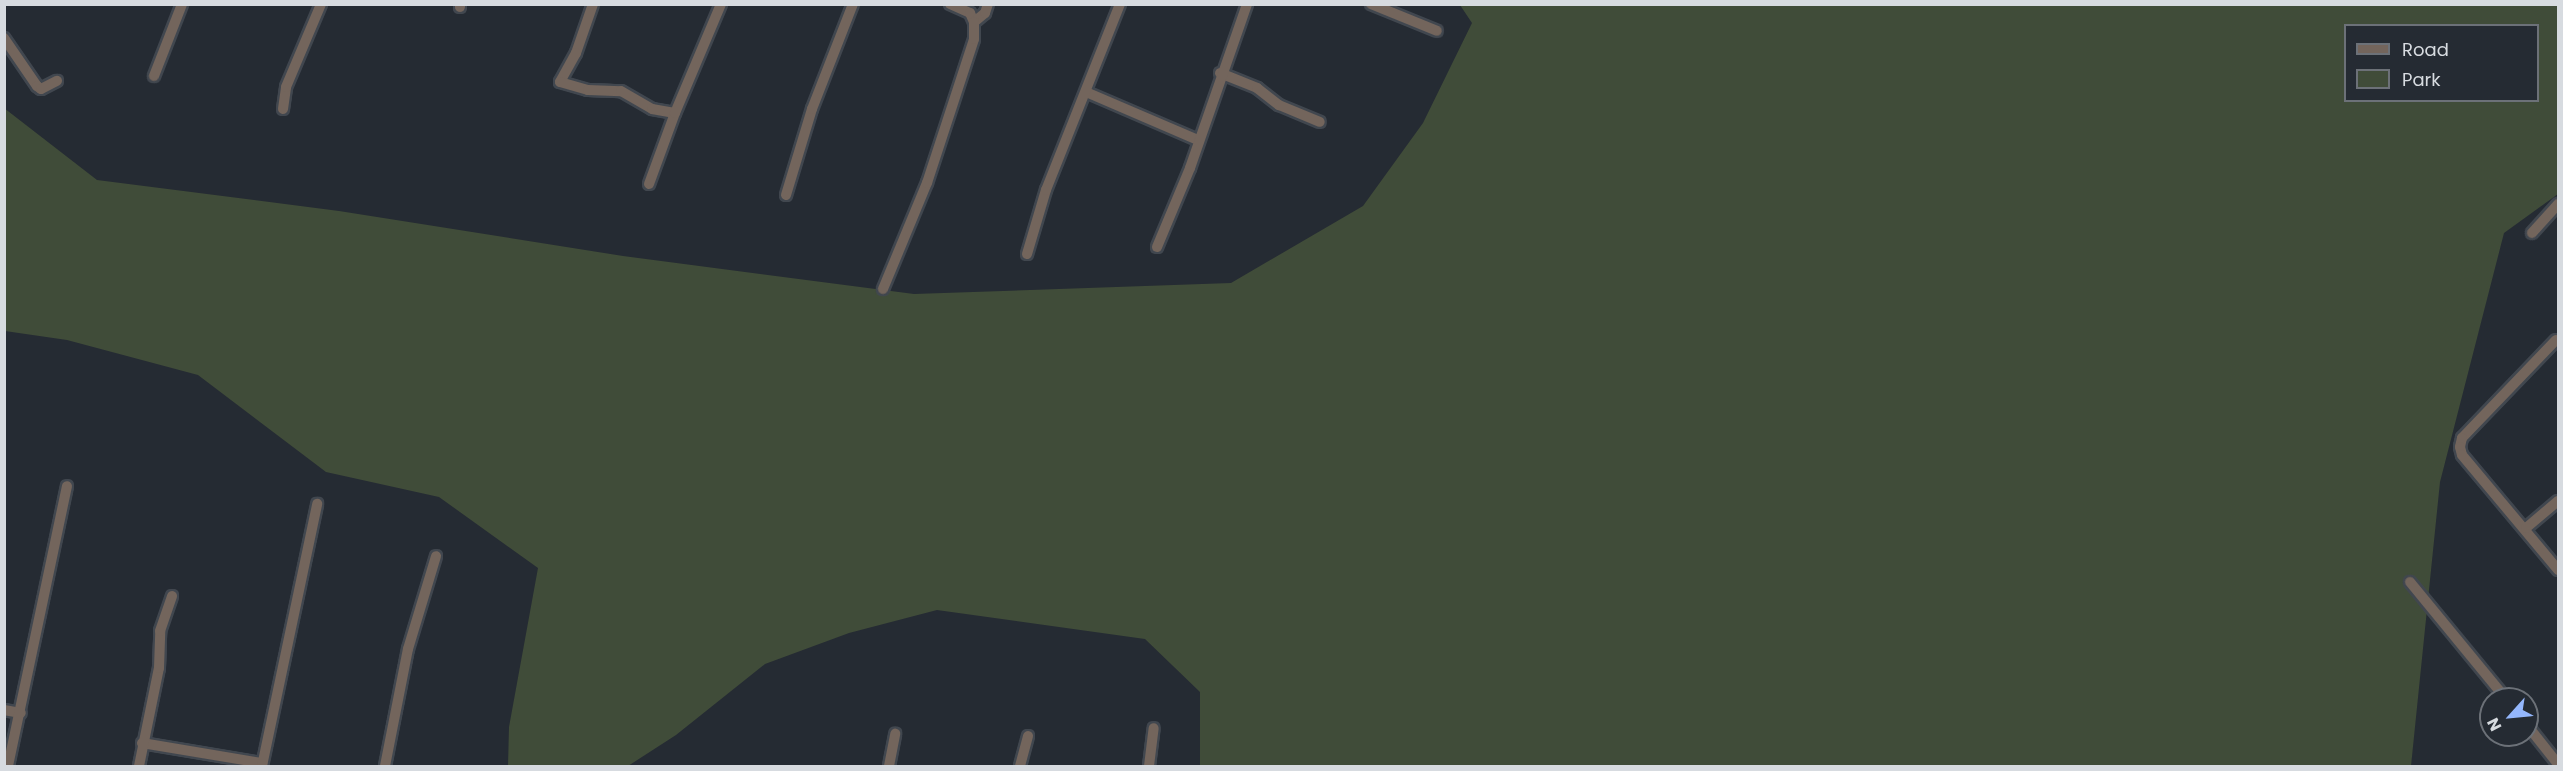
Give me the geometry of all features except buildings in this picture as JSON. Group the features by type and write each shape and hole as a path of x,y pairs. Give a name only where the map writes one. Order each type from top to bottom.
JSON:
{"street":[{"path":"154,76 182,4"},
{"path":"283,109 286,87 321,4"},
{"path":"593,4 576,53 560,82 588,90 621,91 652,109 675,113"},
{"path":"650,184 675,113 722,4"},
{"path":"786,195 812,109 853,4"},
{"path":"884,289 927,183 974,39 974,22 970,13 950,4"},
{"path":"974,22 985,13 988,4"},
{"path":"1026,254 1046,190 1120,4"},
{"path":"1156,247 1198,140 1247,4"},
{"path":"1371,4 1437,31"},
{"path":"4,38 37,86 42,89 57,81"},
{"path":"1221,73 1257,88 1280,105 1320,122"},
{"path":"1086,92 1198,140"},
{"path":"2532,233 2559,204"},
{"path":"2556,340 2462,438 2462,455 2526,528 2559,570"},
{"path":"8,766 67,486"},
{"path":"2526,528 2559,501"},
{"path":"142,743 262,765 317,504"},
{"path":"385,766 408,649 436,556"},
{"path":"2410,582 2496,687"},
{"path":"140,766 142,743 159,668 160,631 172,596"},
{"path":"4,710 21,713"},
{"path":"1149,766 1154,728"},
{"path":"889,766 895,734"},
{"path":"1020,766 1028,736"},
{"path":"2539,740 2559,764"}],"green space":[{"path":"1460,5 2558,5 2558,194 2504,233 2440,482 2411,766 1200,766 1200,692 1145,639 937,610 849,633 765,664 676,735 628,766 508,766 509,727 538,568 439,497 326,472 198,375 67,340 5,331 4,108 97,180 339,211 623,256 914,294 1231,283 1363,206 1423,123 1472,23"}]}
